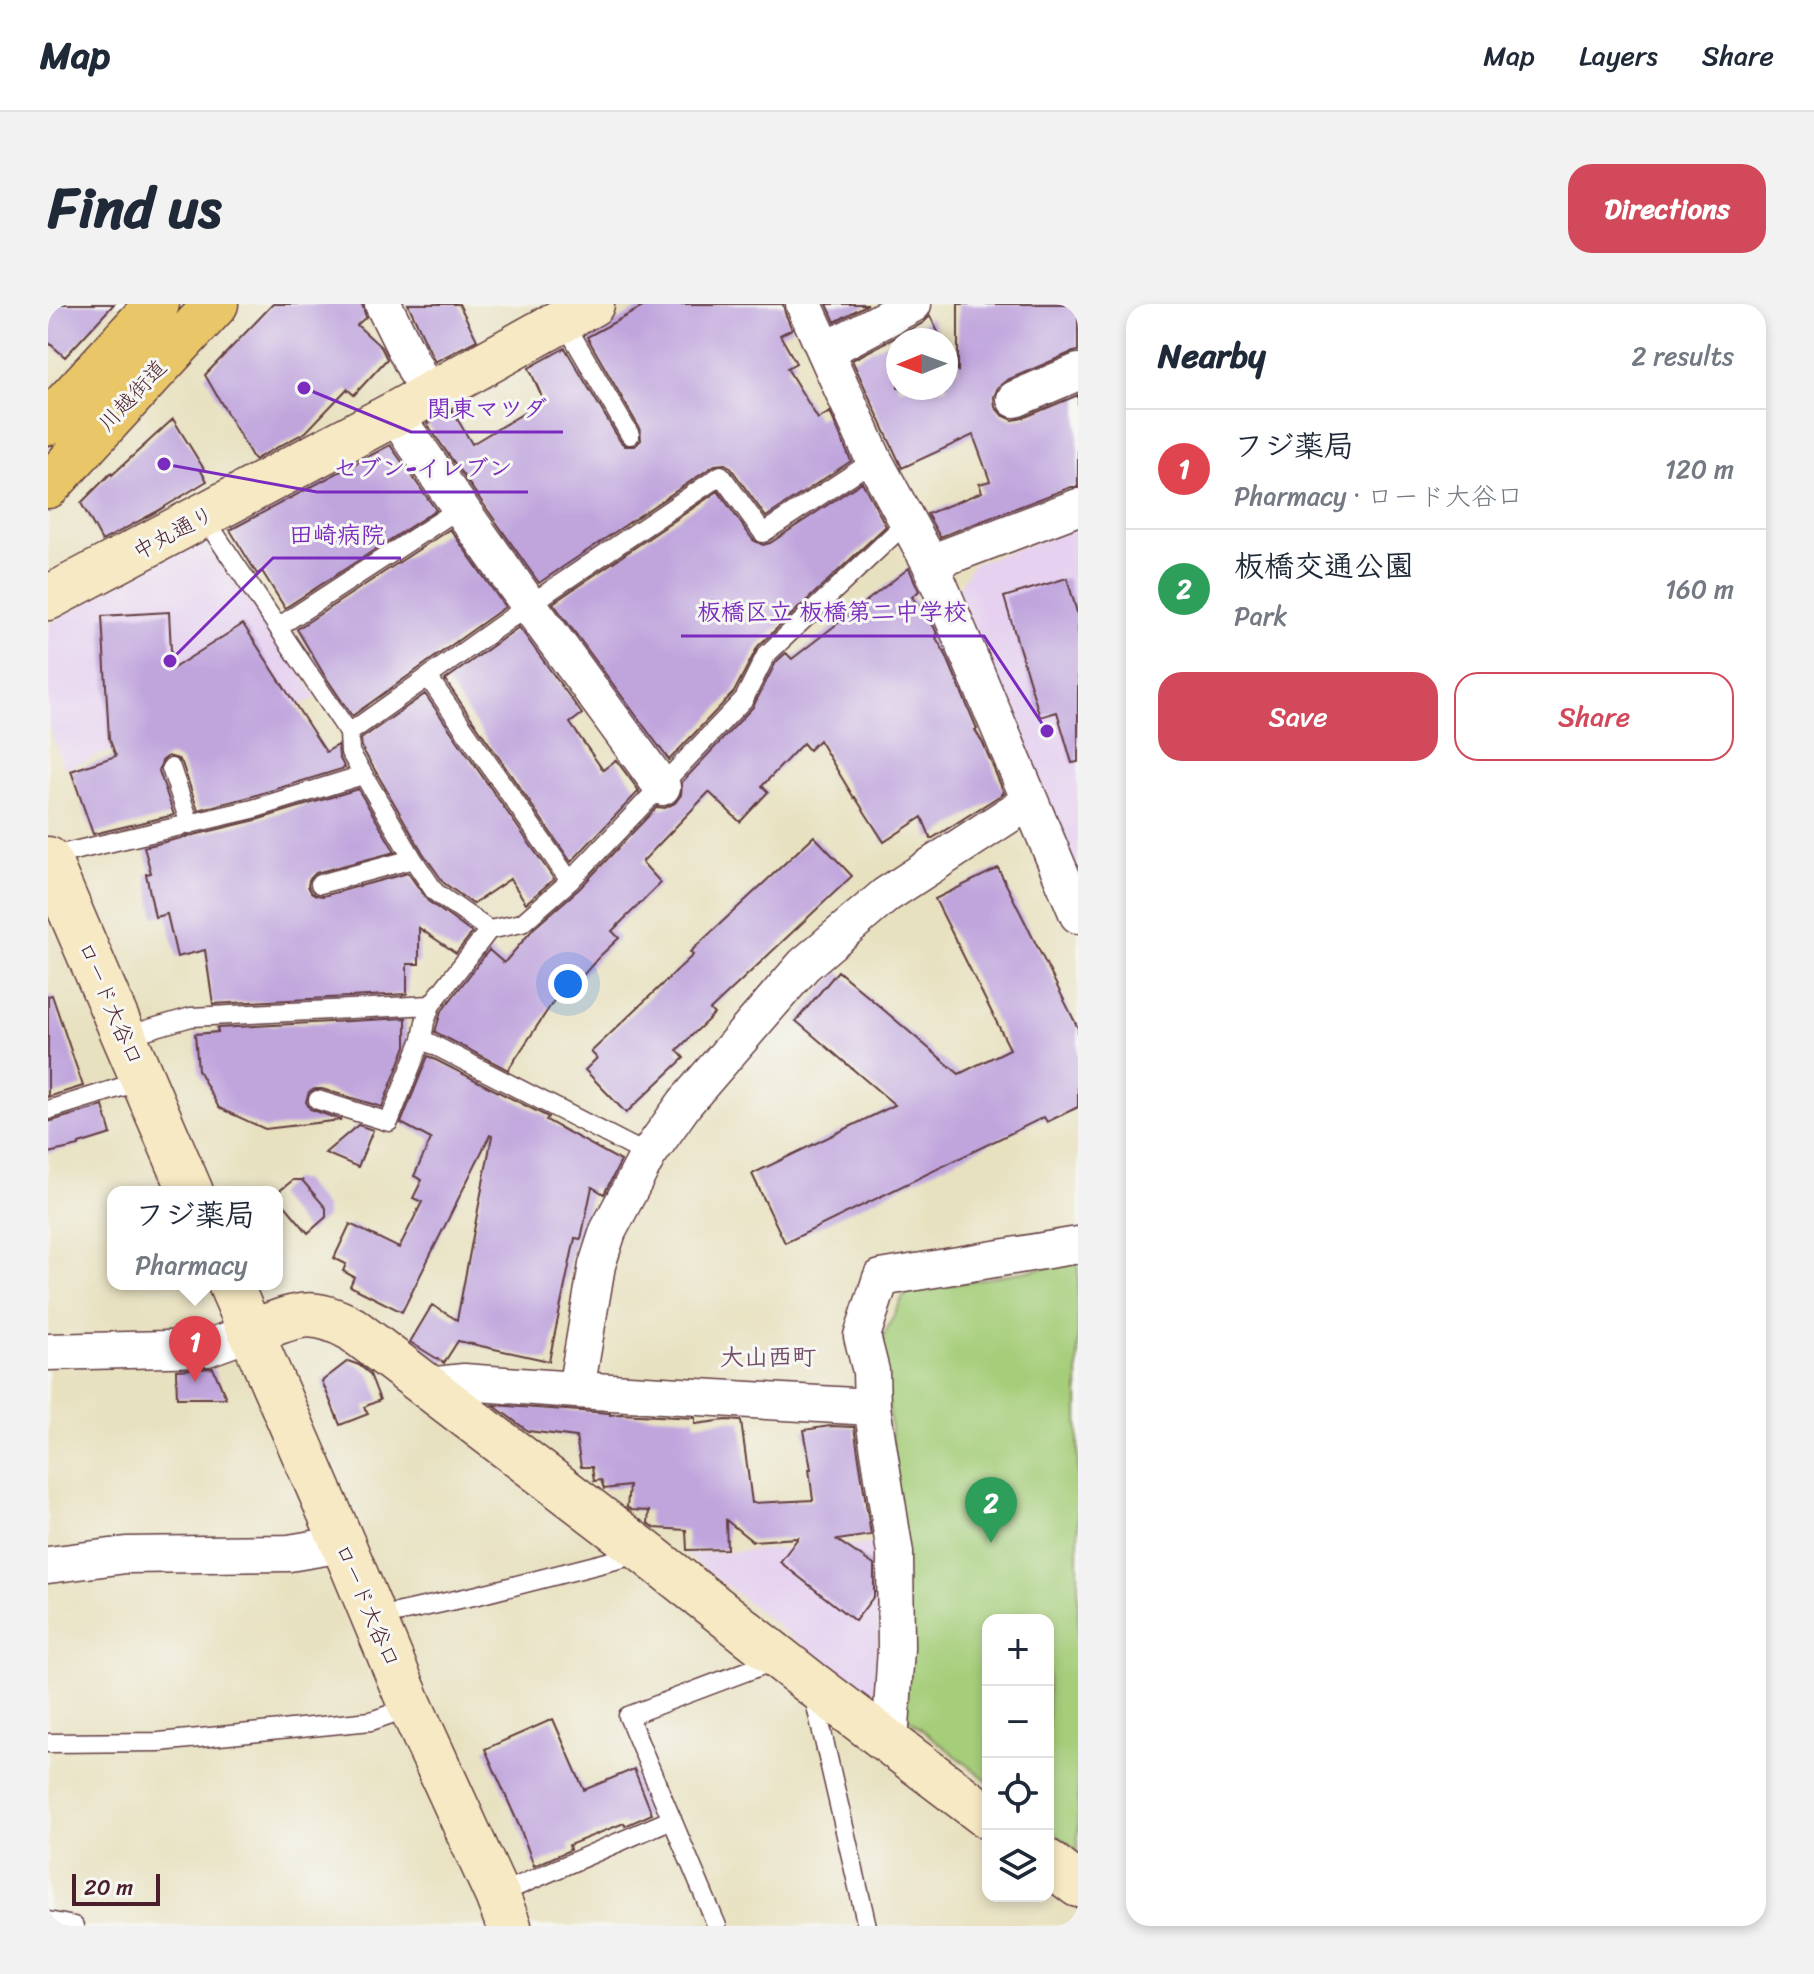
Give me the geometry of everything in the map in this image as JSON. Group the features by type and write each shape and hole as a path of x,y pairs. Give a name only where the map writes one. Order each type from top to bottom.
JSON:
{"highway":[{"name":"川越街道","path":"51,410 157,304"},
{"name":"川越街道","path":"48,486 216,304"}],"street":[{"path":"383,304 411,404 460,508 662,787"},
{"path":"804,304 874,460 930,563 1078,915"},
{"path":"825,351 913,304"},
{"name":"中丸通り","path":"48,598 578,312"},
{"path":"1015,399 1078,372"},
{"path":"930,563 1078,507"},
{"path":"576,1390 597,1265 608,1231 648,1155 685,1103 804,965 886,895 1030,801"},
{"name":"ロード大谷口","path":"48,858 188,1186"},
{"path":"890,1743 896,1648 895,1553 872,1407 871,1371 862,1336 881,1278 1078,1245"},
{"name":"ロード大谷口","path":"233,1290 411,1707 503,1910"},
{"path":"48,1352 207,1348 304,1314 334,1319 352,1329 645,1552 795,1671 982,1812"},
{"path":"427,1386 464,1382 872,1407"},
{"path":"48,1565 126,1555 289,1553 343,1544"},
{"path":"1054,1867 1078,1885"}],"lane":[{"path":"578,312 630,435"},
{"path":"349,733 529,605 721,475 763,533 874,460"},
{"path":"278,627 460,508"},
{"path":"203,516 349,733 350,752 435,892 489,930"},
{"path":"318,1100 389,1122 422,1039 431,1005 489,930 522,923 570,881 744,699 766,655 908,521"},
{"path":"428,677 570,881"},
{"path":"171,768 190,824"},
{"path":"48,858 253,809 363,775"},
{"path":"320,884 413,859"},
{"path":"125,1036 191,1017 431,1005"},
{"path":"422,1039 648,1155"},
{"path":"48,1110 144,1080"},
{"path":"374,1618 645,1552"},
{"path":"717,1926 628,1716 795,1671 867,1926"},
{"path":"48,1743 159,1742 341,1724 371,1721 411,1707"},
{"path":"503,1910 672,1819"},
{"path":"48,1921 74,1926"}],"shaded area":[{"path":"1078,528 1078,874 957,590 973,564"},
{"path":"207,535 317,698 223,733 212,711 65,769 48,725 48,624"},
{"path":"884,1543 875,1690 861,1692 686,1554"}],"green space":[{"path":"1078,1262 1078,1851 1054,1833 1054,1614 982,1614 982,1776 906,1717 896,1479 882,1339 905,1293"}],"building":[{"path":"48,304 114,304 65,357 48,342"},
{"path":"273,304 362,304 366,317 357,325 381,347 387,359 354,395 347,389 306,432 254,460 205,375"},
{"path":"408,304 459,304 477,340 435,362"},
{"path":"648,304 783,304 792,329 780,335 796,363 787,368 818,419 830,412 851,461 766,517 730,467 715,465 539,583 427,424 452,410 472,444 544,401 529,368 565,348 620,441 625,446 635,446 641,440 640,429 587,337"},
{"path":"827,304 868,304 835,322"},
{"path":"958,304 1078,304 1078,351 1007,380 998,387 994,397 995,407 1013,420 1078,395 1078,487 940,537 927,514 982,492 979,484 990,481 973,435 902,468 852,360 886,342 886,400 958,400"},
{"path":"930,316 936,328 913,328 923,323"},
{"path":"173,419 204,469 201,471 207,481 102,541 81,503"},
{"path":"390,445 436,510 285,608 262,571 257,574 230,530"},
{"path":"862,482 886,526 758,646 734,692 669,760 553,603 718,491 753,540 763,545"},
{"path":"450,529 505,607 352,716 297,629"},
{"path":"909,568 919,591 912,597 934,627 936,638 1004,793 931,839 922,817 884,842 819,740 809,750 803,743 762,786 768,792 740,822 709,792 642,862 661,883 612,931 619,938 564,997 559,993 508,1070 435,1032 441,1012 489,950 504,963 534,928 579,889 657,807 665,808 675,803 681,795 682,782 753,707 776,662 786,653 792,659"},
{"path":"1067,578 1078,616 1078,762 1072,763 1057,712 1040,717 1004,597"},
{"path":"169,612 172,669 243,624 326,752 338,745 339,757 345,768 198,810 182,763 168,756 162,761 159,771 174,815 93,834 71,771 116,756 109,738 102,616"},
{"path":"519,627 582,714 570,723 603,770 616,760 639,791 571,862 445,680"},
{"path":"425,694 554,879 526,903 510,879 473,904 444,883 362,748 361,739"},
{"path":"358,789 395,852 316,873 309,880 311,892 323,896 408,873 428,901 472,933 456,953 419,928 419,964 407,964 407,994 213,1004 205,950 177,957 167,914 155,917 146,874 151,873 144,847 256,820"},
{"path":"814,836 852,876 710,1010 714,1014 677,1050 684,1058 626,1113 585,1070 597,1058 591,1052 693,955 690,952"},
{"path":"998,868 1078,1028 1078,1107 1047,1122 1044,1117 785,1243 752,1174 895,1105 796,1021 838,971 959,1074 1010,1049 935,899"},
{"path":"52,995 83,1086 48,1097 48,996"},
{"path":"406,1018 406,1046 382,1107 322,1089 309,1092 306,1102 310,1109 341,1120 265,1129 219,1108 198,1070 195,1034 218,1032 217,1028"},
{"path":"428,1056 548,1117 546,1120 621,1161 604,1194 592,1187 581,1239 575,1238 549,1361 458,1341 444,1363 410,1342 432,1305 457,1320 490,1135 402,1312 350,1286 354,1277 343,1271 346,1264 334,1258 350,1224 399,1248 422,1202 413,1198 422,1180 414,1176 431,1139 401,1123"},
{"path":"103,1106 111,1134 48,1153 48,1122"},
{"path":"358,1125 373,1130 358,1167 325,1153"},
{"path":"293,1180 302,1180 326,1208 326,1217 308,1233 283,1203 283,1188"},
{"path":"348,1361 370,1374 380,1400 364,1407 368,1414 340,1425 322,1381"},
{"path":"213,1368 226,1398 177,1398 176,1370"},
{"path":"493,1405 610,1415 695,1418 695,1424 741,1421 752,1503 813,1500 804,1430 830,1426 854,1427 871,1535 837,1540 874,1565 874,1596 855,1621 780,1562 798,1538 752,1541 726,1520 727,1549 687,1550 686,1530 655,1528 648,1523 649,1511 627,1507 629,1486 604,1489 601,1480 594,1481 592,1467 581,1467 576,1437 528,1431"},
{"path":"553,1719 584,1790 634,1769 652,1814 569,1845 570,1850 534,1866 485,1749"}],"place":[{"name":"関東マツダ","path":"304,388"},
{"name":"セブン-イレブン","path":"164,464"},
{"name":"田崎病院","path":"170,661"},
{"name":"板橋区立 板橋第二中学校","path":"1047,731"},
{"name":"フジ薬局","path":"195,1382"},
{"name":"板橋交通公園","path":"991,1543"}],"district":[{"name":"大山西町","path":"768,1357"}]}
